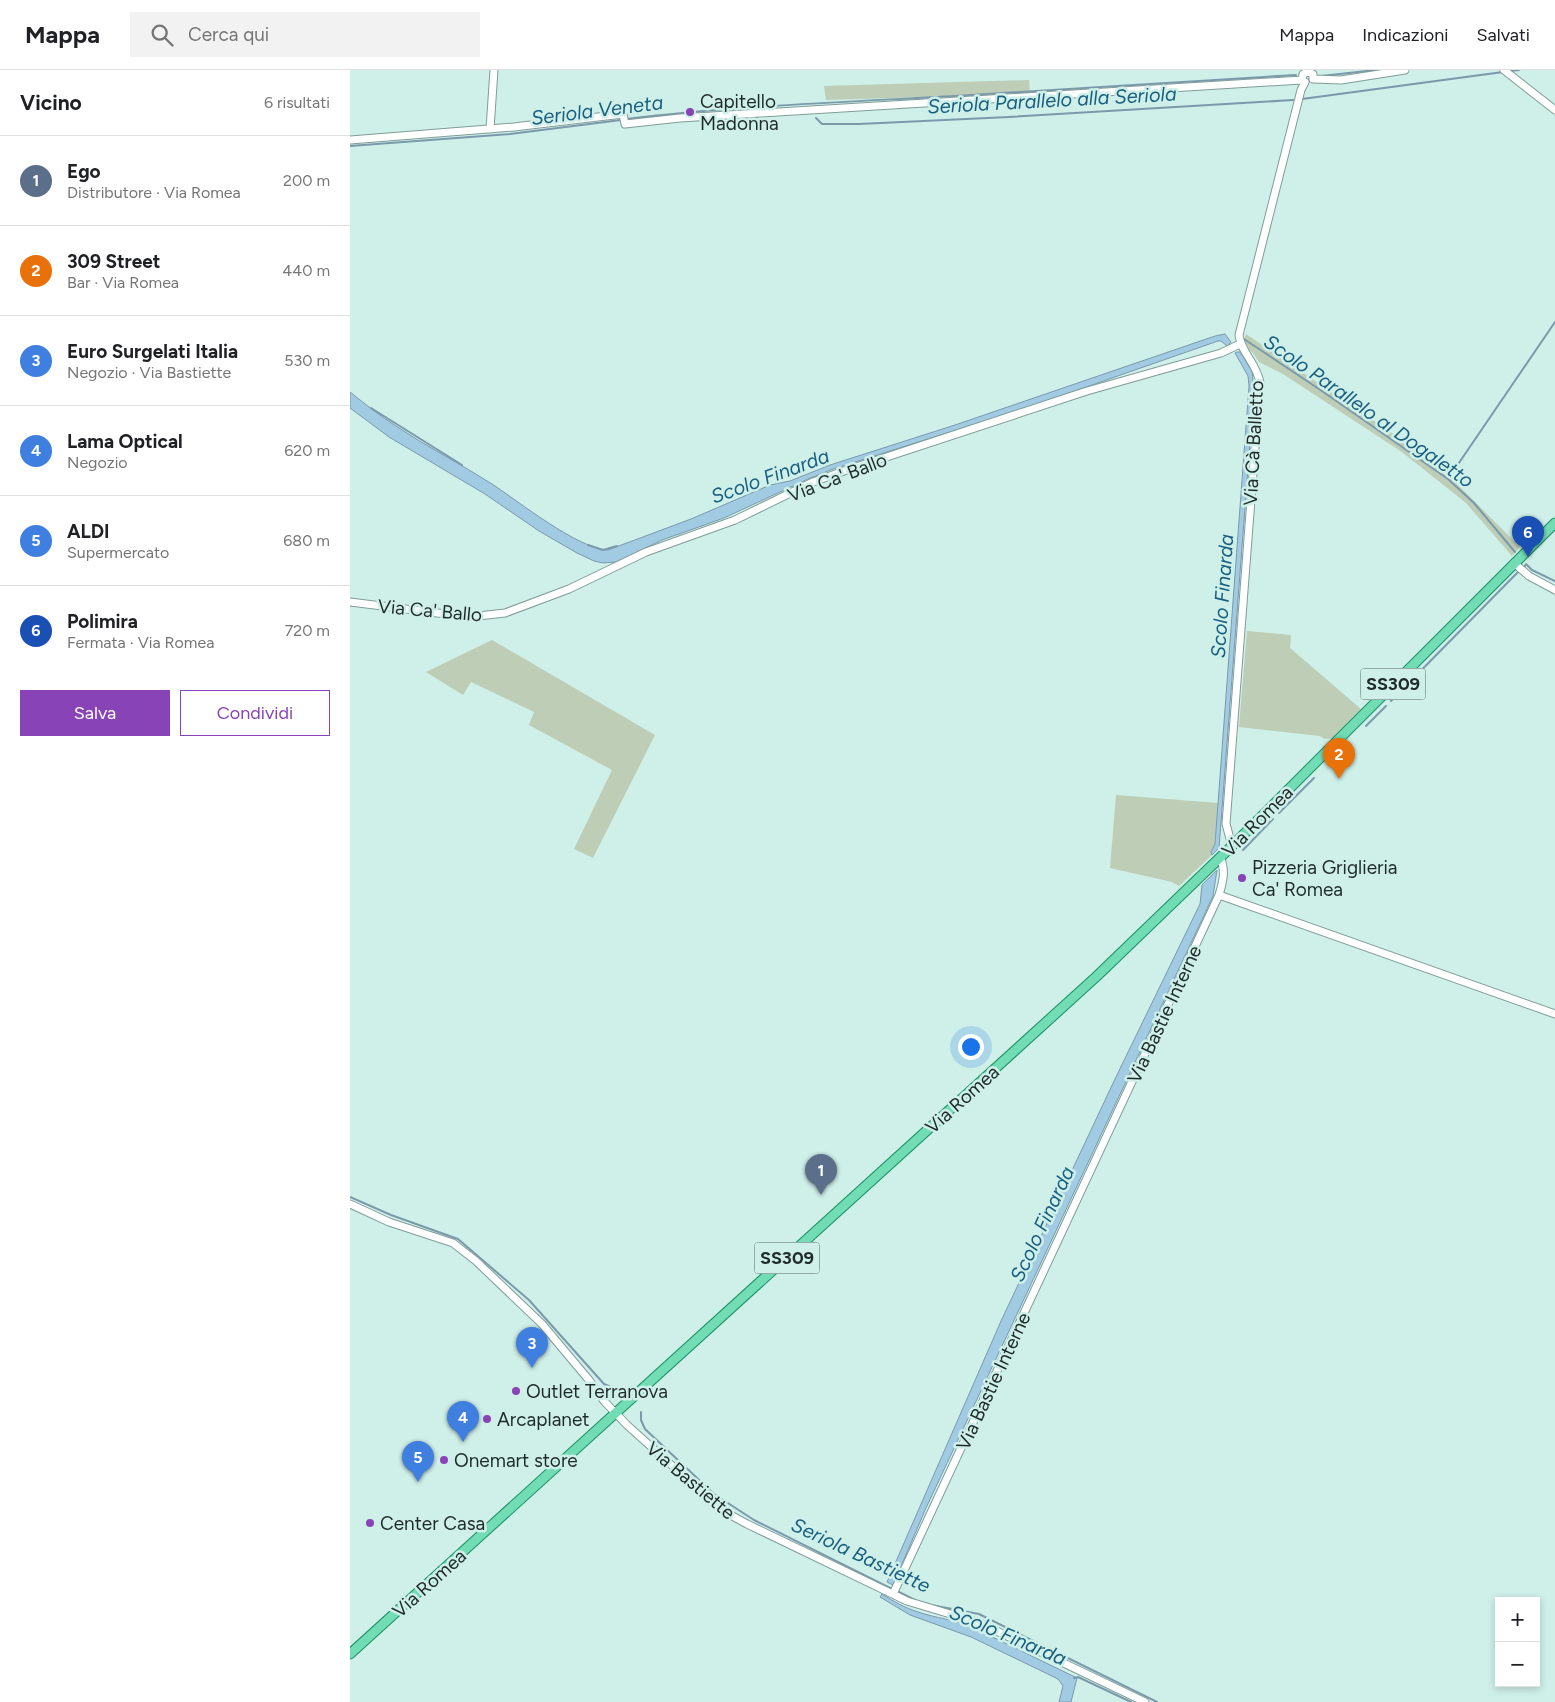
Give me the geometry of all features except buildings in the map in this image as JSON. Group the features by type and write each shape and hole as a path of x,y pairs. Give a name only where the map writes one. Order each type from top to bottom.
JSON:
{"main road":[{"name":"Via Romea","path":"350,1654 1098,976 1232,846 1555,523"}],"street":[{"path":"490,129 494,70"},
{"path":"350,140 624,119 680,118 1304,81 1310,83 1312,74 1341,80 1405,70"},
{"path":"1504,70 1555,110"},
{"path":"1240,344 1240,335 1270,210 1304,81"},
{"name":"Via Ca' Ballo","path":"350,602 453,615 478,616 505,613 570,589 646,552 734,520 820,479 1087,391 1221,353 1240,344"},
{"name":"Via Cà Balletto","path":"1232,846 1226,824 1260,383 1256,368 1240,344"},
{"path":"1514,563 1529,576 1555,590"},
{"name":"Via Bastie Interne","path":"895,1591 1219,895 1224,881 1224,865 1220,857"},
{"path":"1219,895 1555,1014"},
{"name":"Via Bastiette","path":"350,1204 389,1222 453,1243 468,1254 542,1324 604,1401 659,1454 727,1513 747,1524 895,1591 923,1607 980,1623 1145,1702"}],"green space":[{"path":"1029,80 1030,94 826,100 824,86"},
{"path":"1246,334 1392,433 1458,485 1520,547 1512,556 1466,503 1402,452 1283,374 1259,362 1243,344"},
{"path":"1247,631 1291,635 1290,648 1361,709 1333,738 1324,739 1320,736 1239,727"},
{"path":"492,640 655,735 593,858 574,849 612,770 529,725 534,712 471,682 463,695 426,672"},
{"path":"1116,795 1218,803 1215,844 1211,852 1212,855 1179,886 1172,882 1110,868"}],"water":[{"path":"1225,334 1231,342 1227,346 1218,341 1029,407 833,469 724,518 662,540 616,562 603,563 594,561 539,531 485,494 389,437 350,408 350,392 390,422 492,484 565,533 595,548 608,550 691,519 770,485 790,481 830,465"},
{"path":"1240,352 1252,371 1254,390 1219,848 1212,855 1211,852 1215,844 1249,386 1248,376 1235,353"},
{"path":"1217,870 1213,896 926,1508 893,1585 887,1582 1001,1321 1200,904 1202,885"},
{"path":"882,1594 913,1610 972,1627 1077,1678 1071,1702 1059,1702 1063,1686 1054,1677 971,1637 910,1615 880,1597"}],"waterway":[{"name":"Seriola Veneta","path":"1321,76 1376,70"},
{"name":"Seriola Parallelo alla Seriola","path":"1510,71 1519,70"},
{"name":"Seriola Parallelo alla Seriola","path":"1302,99 1503,72"},
{"name":"Seriola Veneta","path":"626,119 790,105 1296,75"},
{"name":"Seriola Parallelo alla Seriola","path":"816,118 822,124 859,124 1293,100"},
{"name":"Seriola Veneta","path":"350,146 510,134 621,120"},
{"path":"1448,479 1555,322"},
{"name":"Scolo Parallelo al Dogaletto","path":"1244,339 1448,479 1474,503 1515,552"},
{"name":"Scolo Finarda","path":"371,408 462,465"},
{"name":"Scolo Finarda","path":"588,545 603,550 617,546"},
{"name":"Scolo Parallelo al Dogaletto","path":"1525,566 1526,564 1532,570 1555,581"},
{"path":"1391,701 1519,571"},
{"path":"1366,726 1386,706"},
{"path":"1279,813 1314,778"},
{"path":"1243,850 1273,819"},
{"name":"Seriola Bastiette","path":"350,1197 391,1215 458,1239 529,1300 604,1384 616,1389"},
{"name":"Seriola Bastiette","path":"641,1412 641,1420 645,1429 714,1494 754,1520 892,1589"},
{"name":"Seriola Bastiette","path":"897,1591 917,1601"},
{"name":"Seriola Bastiette","path":"931,1605 979,1614 1157,1702"},
{"name":"Seriola Bastiette","path":"1074,1678 1078,1677 1131,1702"}],"place":[{"name":"Capitello Madonna","path":"690,112"},
{"name":"Polimira","path":"1528,557"},
{"name":"309 Street","path":"1339,779"},
{"name":"Pizzeria Griglieria Ca' Romea","path":"1242,878"},
{"name":"Ego","path":"821,1195"},
{"name":"Euro Surgelati Italia","path":"532,1368"},
{"name":"Outlet Terranova","path":"516,1391"},
{"name":"Arcaplanet","path":"487,1419"},
{"name":"Lama Optical","path":"463,1442"},
{"name":"Onemart store","path":"444,1460"},
{"name":"ALDI","path":"418,1482"},
{"name":"Center Casa","path":"370,1523"}]}
